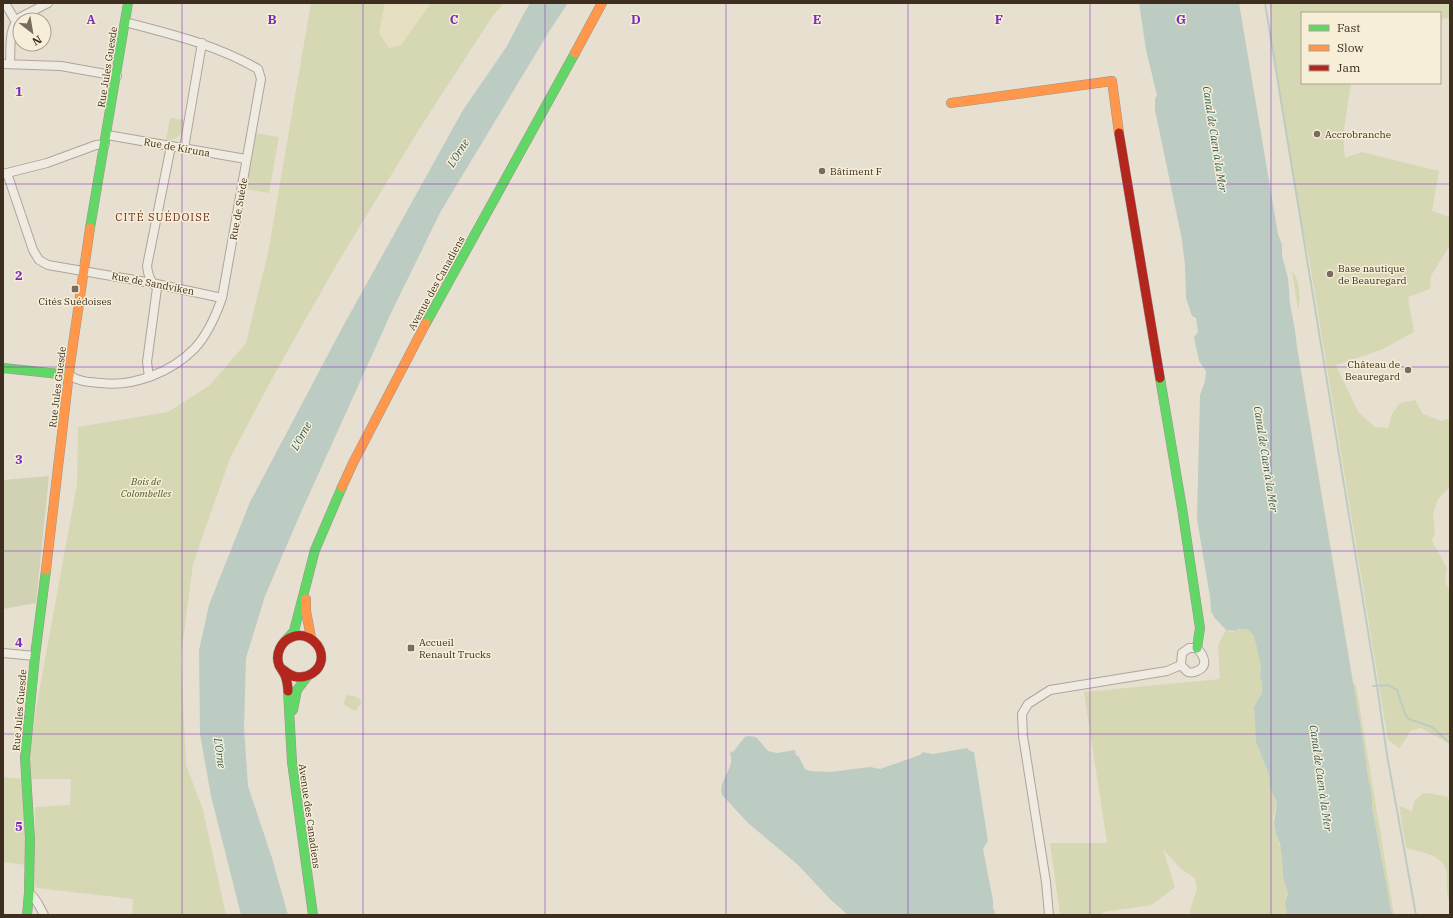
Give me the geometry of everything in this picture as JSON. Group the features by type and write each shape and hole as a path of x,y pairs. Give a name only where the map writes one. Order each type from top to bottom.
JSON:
{"street":[{"path":"6,3 12,14"},
{"path":"31,12 48,3"},
{"name":"Rue Jules Guesde","path":"27,915 30,838 25,758 35,656 69,375 80,304 83,270 117,76 128,3"},
{"name":"Avenue des Canadiens","path":"287,639 294,631 298,618 314,550 354,463 407,358 602,3"},
{"name":"Rue de Suède","path":"69,375 76,380 113,385 149,377 171,366 184,357 195,347 214,319 222,298 261,79 258,70 239,58 202,43 125,22"},
{"path":"12,32 6,64 61,66 117,76"},
{"path":"184,148 202,43"},
{"path":"951,103 1112,81 1125,172 1182,508 1200,628 1198,648 1203,655 1205,663 1202,668 1195,672 1188,672 1181,665 1182,653 1189,648 1198,648"},
{"path":"5,173 47,163 96,145 106,139"},
{"name":"Rue de Kiruna","path":"106,139 171,146 246,159"},
{"path":"149,377 147,362 157,288 148,275 147,266 171,146"},
{"name":"Rue de Sandviken","path":"5,173 33,250 39,260 48,265 152,282 222,298"},
{"path":"3,368 69,375"},
{"name":"Avenue des Canadiens","path":"306,582 306,611 311,638"},
{"path":"299,635 311,638 319,647 321,660 316,671 307,677 300,678 286,674 279,663 279,650 287,639 299,635"},
{"path":"3,653 35,656"},
{"path":"1049,915 1046,882 1023,736 1022,714 1028,704 1050,690 1167,671 1181,665"},
{"name":"Avenue des Canadiens","path":"282,669 287,686 291,720 291,756 313,915"},
{"name":"Avenue des Canadiens","path":"291,720 297,690 307,677"},
{"path":"29,893 32,894 37,901 44,915"}],"shaded area":[{"path":"385,3 431,3 401,45 389,48 379,33"}],"green space":[{"name":"Bois de Colombelles","path":"311,3 385,3 379,33 389,48 401,45 431,3 504,3 492,17 418,131 337,264 275,373 230,458 193,564 181,656 186,765 203,810 226,915 132,915 133,899 37,888 35,884 35,807 70,805 71,779 31,779 30,752 36,709 77,484 78,427 168,412 210,385 246,343 268,253"},
{"path":"1269,3 1450,3 1450,18 1441,19 1441,12 1301,12 1301,84 1351,84 1343,135 1345,158 1362,152 1439,171 1432,211 1450,217 1450,245 1431,276 1430,289 1408,297 1414,332 1381,350 1336,365 1358,412 1375,427 1388,428 1392,414 1400,403 1415,400 1423,414 1442,421 1450,418 1450,487 1438,499 1433,514 1435,532 1432,541 1447,568 1445,581 1450,592 1450,744 1421,728 1410,731 1399,748 1388,740 1309,258 1303,231 1271,43 1271,15"},
{"path":"170,118 185,120 180,135 174,139 166,140"},
{"path":"255,133 279,137 269,193 245,189"},
{"path":"1292,271 1297,279 1299,289 1298,310"},
{"path":"49,476 36,603 3,609 3,480"},
{"path":"1244,628 1249,629 1254,636 1261,666 1260,675 1263,693 1254,707 1256,742 1269,775 1270,788 1277,803 1273,819 1281,850 1283,877 1288,894 1286,898 1287,915 1191,915 1190,910 1197,889 1195,878 1181,869 1163,849 1175,887 1152,905 1103,912 1103,915 1060,915 1050,843 1107,843 1084,692 1220,679 1218,645 1226,630 1232,632"},
{"path":"1352,684 1356,685 1394,915 1392,915 1372,807 1366,760"},
{"path":"347,695 357,697 361,700 361,703 356,710 353,710 343,704"},
{"path":"3,777 23,779 26,865 3,862"},
{"path":"1423,793 1448,797 1450,806 1450,902 1447,893 1446,870 1443,864 1433,856 1406,848 1399,806 1412,811 1414,801"}],"water":[{"name":"L'Orne","path":"530,3 568,3 550,30 441,211 392,311 265,596 246,658 244,727 248,786 272,858 288,915 241,915 211,796 200,734 199,650 209,605 250,502 342,328 463,110 507,46"},
{"name":"Canal de Caen à la Mer","path":"1139,3 1239,3 1278,234 1282,245 1282,256 1288,278 1290,304 1366,760 1372,807 1392,915 1287,915 1285,902 1288,894 1283,877 1280,844 1274,823 1277,803 1270,788 1269,775 1256,742 1254,707 1262,693 1262,684 1260,675 1261,666 1254,636 1248,629 1238,629 1237,631 1226,630 1214,617 1211,611 1197,519 1200,395 1205,381 1206,371 1199,361 1194,337 1198,332 1196,318 1192,316 1186,298 1185,266 1182,240 1155,110 1155,99 1157,95 1146,50"},
{"path":"747,736 756,737 768,751 777,753 795,750 796,755 799,757 805,769 810,771 830,772 870,767 880,769 920,755 923,752 933,754 967,748 974,752 988,841 983,849 993,900 993,908 996,915 848,915 831,900 798,865 748,823 722,795 722,785 731,764 730,754"}],"waterway":[{"path":"1265,3 1387,755 1416,915"},
{"path":"1373,686 1388,685 1397,690 1405,714 1409,719 1432,727 1450,743"}],"traffic: fast":[{"path":"90,228 128,3"},
{"path":"426,323 575,53"},
{"path":"3,368 69,375"},
{"path":"1160,378 1200,628 1197,648"},
{"path":"287,639 294,631 315,550 342,487"},
{"path":"27,915 30,838 25,758 35,656 46,570"},
{"path":"293,710 297,690 307,677"},
{"path":"288,691 292,762 313,915"}],"traffic: slow":[{"path":"575,53 602,3"},
{"path":"951,103 1112,81 1119,133"},
{"path":"46,570 70,365 90,228"},
{"path":"342,487 426,323"},
{"path":"306,599 306,611 311,638"}],"traffic: jam":[{"path":"1119,133 1160,378"},
{"path":"282,669 296,677 309,675 320,665 320,650 313,641 303,636 292,637 282,645 278,652 278,661 285,676 288,691"}],"place":[{"name":"Accrobranche","path":"1317,134"},
{"name":"Bâtiment F","path":"822,171"},
{"name":"Base nautique de Beauregard","path":"1330,274"},
{"name":"Cités Suédoises","path":"75,289"},
{"name":"Château de Beauregard","path":"1408,370"},
{"name":"Accueil Renault Trucks","path":"411,648"}],"district":[{"name":"CITÉ SUÉDOISE","path":"163,217"}]}
